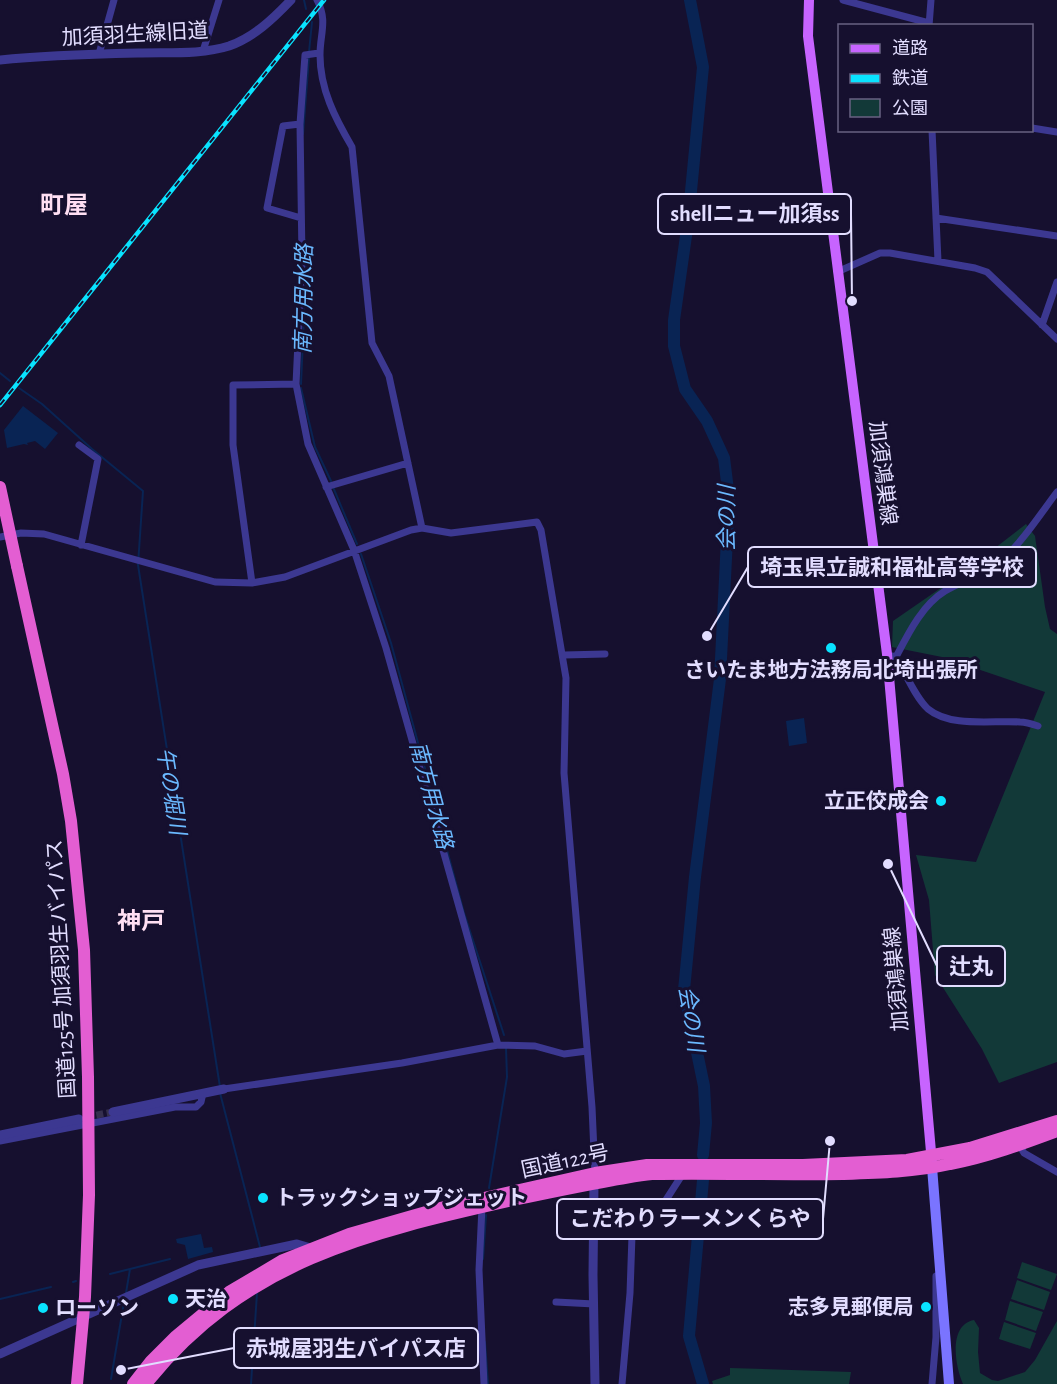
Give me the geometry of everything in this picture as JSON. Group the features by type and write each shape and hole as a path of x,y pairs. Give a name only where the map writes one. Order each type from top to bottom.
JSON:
{"highway":[{"name":"国道125号 加須羽生バイパス","path":"0,487 61,764 71,821 84,950 84,1121 89,1205 77,1384"},
{"name":"国道122号","path":"146,1384 180,1345 226,1305 349,1233 440,1208 595,1178 649,1174 860,1173 932,1162 1057,1121"},
{"name":"国道122号","path":"133,1384 151,1361 176,1336 229,1292 283,1260 647,1165 803,1165 972,1159 1057,1131"}],"main road":[{"name":"加須鴻巣線","path":"809,0 808,36 837,272 891,656 932,1162"},
{"path":"932,1162 949,1384"}],"street":[{"path":"99,54 114,0"},
{"path":"203,51 219,0"},
{"name":"加須羽生線旧道","path":"0,60 203,51 227,46 248,37 291,0"},
{"path":"317,0 322,8 324,20 320,53 326,96 352,147 372,343 389,376 422,528"},
{"path":"843,0 929,24 931,0"},
{"path":"320,53 305,55 300,124 302,258 296,384 308,444 354,550 386,648 498,1045"},
{"path":"300,124 283,126 267,208 301,218"},
{"path":"1033,128 1057,132"},
{"path":"932,132 938,261"},
{"path":"936,218 1057,236"},
{"path":"837,272 880,253 938,261 987,272 1057,339"},
{"path":"1042,325 1057,282"},
{"path":"252,584 233,445 233,385 296,384"},
{"path":"79,445 98,459 81,545"},
{"path":"326,487 408,463"},
{"path":"1038,726 1021,722 972,721 946,717 928,709 891,656 933,599 995,566 1012,549 1057,492"},
{"path":"0,537 21,533 44,534 215,582 252,584 285,577 402,532 422,528 451,533 537,522 541,530 564,655 566,678 564,773 595,1178 595,1384"},
{"path":"564,655 604,654"},
{"path":"113,1112 224,1089 402,1064 498,1045 535,1046 564,1054 587,1051"},
{"path":"0,1135 175,1107 196,1107 201,1102 203,1093"},
{"path":"0,1141 84,1121"},
{"path":"1019,1145 1024,1153 1057,1172"},
{"path":"622,1384 630,1293 633,1207 664,1203 682,1175"},
{"path":"482,1208 479,1270 484,1384"},
{"path":"0,1354 198,1265 297,1244 316,1251"},
{"path":"932,1384 936,1337 936,1277 940,1259"},
{"path":"556,1302 594,1304"}],"green space":[{"path":"1026,524 1035,536 1045,607 1050,629 1057,634 1057,1062 999,1083 982,1049 935,975 929,900 916,855 976,862 1045,692 942,657 892,647 893,621 964,572"},
{"path":"1022,1262 1057,1274 1051,1290 1017,1278"},
{"path":"1017,1280 1050,1292 1044,1310 1011,1299"},
{"path":"1010,1301 1043,1312 1036,1331 1005,1320"},
{"path":"974,1320 979,1328 980,1373 998,1381 1025,1372 1035,1360 1057,1321 1057,1384 963,1384 956,1357 957,1338 966,1323"},
{"path":"1004,1322 1036,1333 1030,1349 999,1339"},
{"path":"730,1368 851,1372 849,1384 713,1384 712,1381 730,1375"}],"water":[{"path":"23,406 58,433 45,449 35,441 27,443 28,445 7,448 4,430"},
{"path":"804,718 807,743 789,746 786,721"},
{"path":"201,1234 204,1248 212,1247 213,1252 188,1259 185,1245 177,1243 176,1239"}],"waterway":[{"name":"南方用水路","path":"304,0 306,9"},
{"name":"会の川","path":"690,0 703,67 688,222 674,320 674,346 685,389 707,421 724,458 729,498 720,679 695,877 684,990 704,1086 706,1123 703,1155"},
{"name":"南方用水路","path":"309,52 312,22"},
{"name":"南方用水路","path":"303,134 309,57"},
{"name":"南方用水路","path":"301,384 306,271 305,240"},
{"name":"午の堀川","path":"0,373 10,381"},
{"name":"午の堀川","path":"19,388 42,404 143,491 138,565 220,1087"},
{"name":"南方用水路","path":"301,388 315,447 331,481"},
{"name":"南方用水路","path":"333,487 357,544"},
{"name":"南方用水路","path":"361,554 391,643 464,913 504,1035"},
{"name":"南方用水路","path":"489,1188 507,1077 506,1048"},
{"name":"午の堀川","path":"220,1093 260,1247"},
{"name":"会の川","path":"703,1180 689,1336 703,1384"},
{"name":"南方用水路","path":"483,1259 486,1215"},
{"path":"110,1274 170,1259"},
{"path":"126,1293 130,1269"},
{"path":"0,1299 51,1287"},
{"name":"午の堀川","path":"251,1384 257,1293"},
{"path":"111,1379 124,1302"},
{"name":"南方用水路","path":"485,1342 488,1384"}],"tunnel":[{"path":"86,1117 113,1112"}],"railway":[{"path":"0,405 324,0"}],"place":[{"name":"shellニュー加須ss","path":"852,301"},
{"name":"埼玉県立誠和福祉高等学校","path":"707,636"},
{"name":"さいたま地方法務局北埼出張所","path":"831,648"},
{"name":"立正佼成会","path":"941,801"},
{"name":"辻丸","path":"888,864"},
{"name":"こだわりラーメンくらや","path":"830,1141"},
{"name":"トラックショップジェット","path":"263,1198"},
{"name":"天治","path":"173,1299"},
{"name":"志多見郵便局","path":"926,1307"},
{"name":"ローソン","path":"43,1308"},
{"name":"赤城屋羽生バイパス店","path":"121,1370"}],"district":[{"name":"町屋","path":"64,205"},
{"name":"神戸","path":"141,921"}]}
